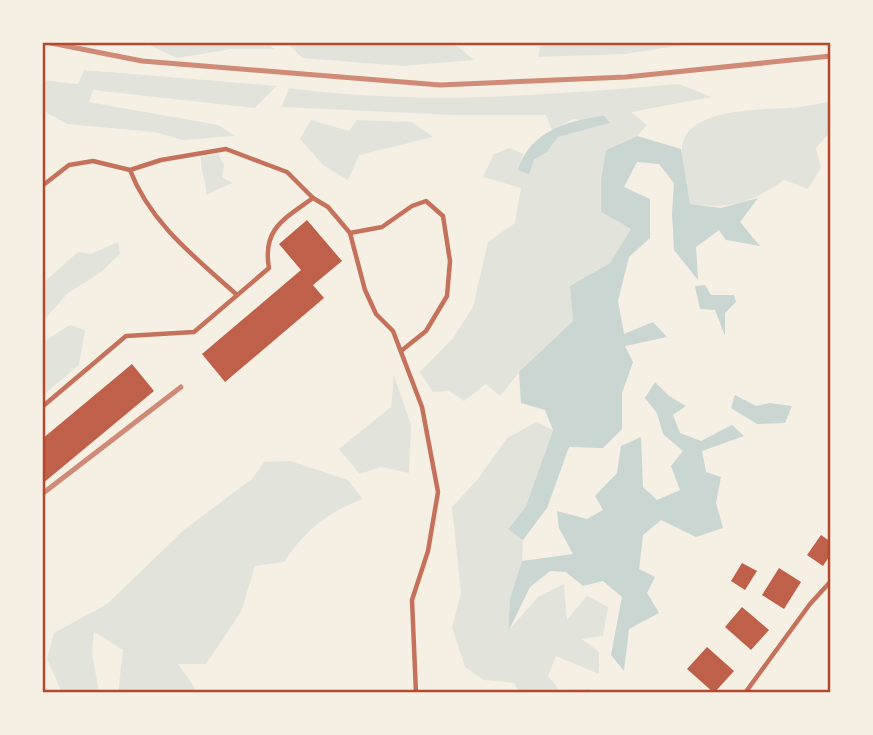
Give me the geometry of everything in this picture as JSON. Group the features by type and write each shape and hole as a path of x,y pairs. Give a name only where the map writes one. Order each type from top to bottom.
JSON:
{"lane":[{"path":"42,187 69,165 93,161 130,170 161,160 226,149 287,172 313,198 328,207 350,233 370,302 376,314 393,331 422,407 438,492 429,551 412,600 416,693"},
{"path":"130,170 138,191 161,225 237,295"},
{"path":"42,407 126,335 194,332 269,268 265,247 277,227 313,198"},
{"path":"350,233 382,228 412,206 426,201 443,216 450,261 447,296 426,331 401,351"},
{"path":"745,693 810,604 831,581"}],"shaded area":[{"path":"142,42 266,42 274,49 231,49 177,58"},
{"path":"287,42 452,42 474,60 403,66 302,58"},
{"path":"541,42 703,42 625,54 538,57"},
{"path":"84,70 277,86 255,108 93,90 89,102 218,125 235,136 182,140 155,132 67,124 42,110 42,80 78,84"},
{"path":"679,84 712,97 631,112 647,125 637,136 606,150 601,212 631,229 610,263 570,286 573,321 519,372 500,396 486,384 464,401 449,391 433,392 420,372 453,338 473,307 488,242 515,223 521,188 483,177 494,154 510,148 523,154 519,170 547,152 558,137 609,123 573,119 552,130 546,115 454,115 282,107 289,88 387,97 436,98 533,95"},
{"path":"831,101 831,131 816,148 821,168 808,189 784,180 751,199 729,205 690,204 682,151 686,136 696,125 711,117 729,113 803,107"},
{"path":"604,116 610,123 558,137 547,152 534,160 529,174 518,170 531,146 552,130 577,121"},
{"path":"311,120 349,131 357,120 412,122 433,137 359,155 348,180 323,165 300,139"},
{"path":"637,136 681,149 690,204 721,208 758,198 740,222 760,246 726,240 719,230 696,247 698,280 674,250 674,183 659,164 637,162 624,187 650,199 650,238 629,257 618,301 624,334 653,322 667,337 625,346 633,362 622,393 622,429 603,448 569,447 547,508 523,540 508,529 526,506 553,430 545,410 521,403 519,372 573,321 570,286 610,263 631,229 601,212 601,181 606,150"},
{"path":"218,154 224,165 222,177 232,183 206,195 201,157"},
{"path":"118,242 120,254 101,272 68,293 42,322 42,284 78,252 91,254"},
{"path":"705,285 711,295 734,295 736,302 725,313 725,336 715,310 700,309 695,286"},
{"path":"70,325 85,330 79,365 42,396 42,343"},
{"path":"394,375 411,425 409,473 380,467 360,474 339,449 391,407"},
{"path":"655,382 669,396 686,406 673,415 680,433 701,441 732,425 744,436 702,451 706,472 721,477 716,503 723,528 696,537 661,520 643,535 639,569 655,577 647,593 659,613 629,629 624,671 611,655 622,597 603,581 583,586 566,572 550,571 530,587 508,632 510,598 522,561 573,554 559,528 557,511 587,519 603,510 595,496 617,473 621,446 641,437 643,487 657,500 680,490 671,466 683,451 663,434 657,413 645,398"},
{"path":"735,395 756,406 770,403 792,406 785,423 757,424 731,408"},
{"path":"537,422 553,430 526,506 508,528 523,540 522,561 510,598 508,631 538,597 564,584 567,620 587,596 608,607 603,636 582,639 599,652 599,674 556,656 548,676 559,690 589,689 591,693 519,693 514,683 484,680 465,667 452,627 461,593 452,507 478,479 507,438"},
{"path":"290,461 348,480 363,499 338,510 318,524 284,562 255,566 241,612 206,664 178,664 195,688 190,693 118,693 123,650 94,632 92,652 99,693 62,693 47,659 54,633 107,604 185,529 252,479 264,462"}],"building":[{"path":"307,220 342,261 313,285 324,298 225,382 202,354 301,270 279,244"},
{"path":"132,364 154,391 42,484 42,439"},
{"path":"821,535 831,542 831,554 823,566 807,555"},
{"path":"742,563 757,571 745,590 731,581"},
{"path":"779,568 801,582 784,609 762,595"},
{"path":"742,607 769,630 751,650 725,627"},
{"path":"707,647 734,671 714,693 687,669"}],"railway":[{"path":"46,42 142,61 440,85 626,77 831,56"},
{"path":"42,494 181,387"}]}
